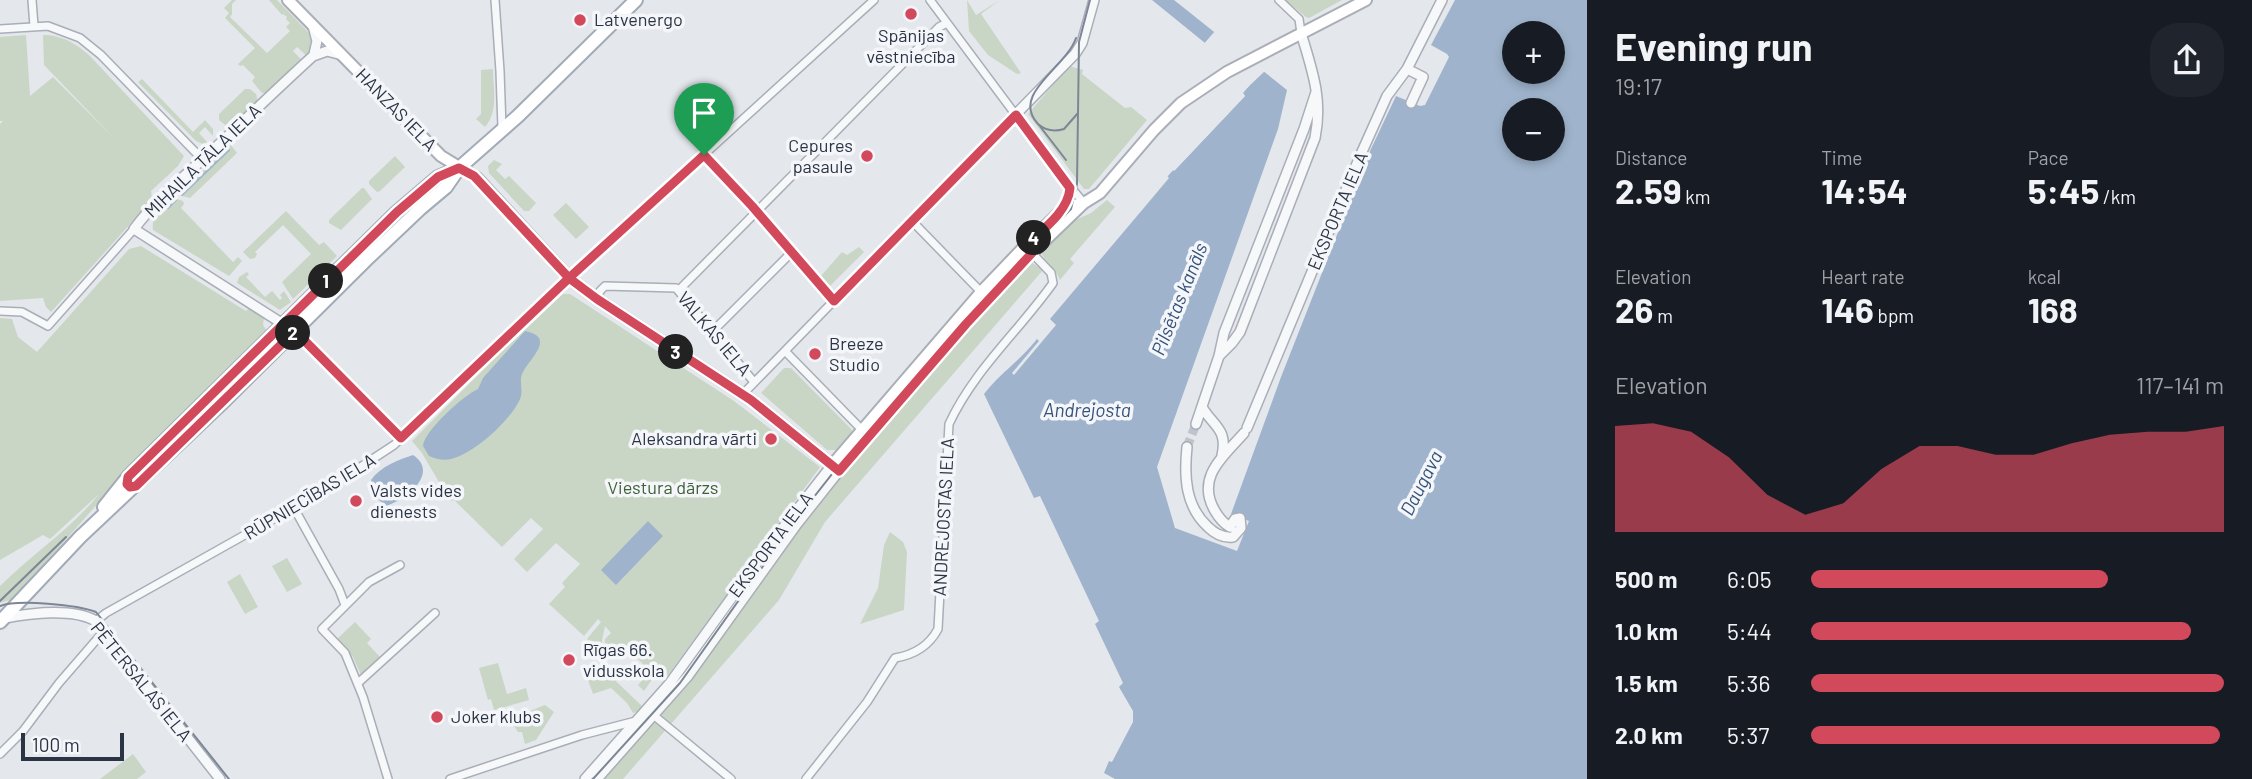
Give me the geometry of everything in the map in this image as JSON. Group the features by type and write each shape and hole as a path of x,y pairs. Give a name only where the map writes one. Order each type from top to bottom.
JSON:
{"main road":[{"name":"HANZAS IELA","path":"288,0 441,156 477,178 569,278 742,395 835,468"},
{"path":"3,620 132,482 289,327 426,186 438,177 459,168 519,116 636,0"},
{"name":"EKSPORTA IELA","path":"1028,249 1084,203 1094,198 1181,103 1227,72 1366,0"},
{"name":"EKSPORTA IELA","path":"835,468 1065,207 1084,203"}],"street":[{"path":"32,0 34,26"},
{"path":"495,0 502,128"},
{"name":"RŪPNIECĪBAS IELA","path":"96,621 365,466 401,438 569,278 874,0"},
{"path":"930,0 1084,203"},
{"path":"742,395 1075,54 1082,43 1094,0"},
{"path":"1219,356 1240,332 1303,171 1319,118 1315,74 1299,19 1279,0"},
{"name":"EKSPORTA IELA","path":"1220,460 1246,431 1387,96 1407,69 1442,0"},
{"path":"679,290 939,27 947,23"},
{"path":"0,29 34,26 57,29 89,44 202,159"},
{"path":"313,26 317,41 314,54"},
{"path":"314,54 332,51 343,56"},
{"name":"MIHAILA TĀLA IELA","path":"0,311 22,312 48,326 171,187 314,54"},
{"path":"1407,69 1423,77 1411,103"},
{"path":"1196,424 1223,337 1304,130 1316,92"},
{"path":"704,155 834,301"},
{"path":"1065,207 1070,197 1070,188"},
{"path":"912,220 985,296"},
{"path":"134,229 289,327 401,438"},
{"name":"ANDREJOSTAS IELA","path":"806,779 867,702 895,658 916,652 937,629 950,424 981,371 1053,284 1051,273 1028,249"},
{"path":"712,332 791,253"},
{"name":"VALKAS IELA","path":"597,299 605,286 671,287 679,290 754,382"},
{"path":"785,351 865,433"},
{"path":"1187,447 1185,468 1191,505 1197,516 1213,532 1233,537 1241,528 1240,518 1235,519 1230,527 1210,503 1208,484 1220,460 1224,443 1218,426 1202,407"},
{"name":"EKSPORTA IELA","path":"585,779 670,683 779,532 835,468"},
{"name":"EKSPORTA IELA","path":"597,779 627,732 648,724 688,676 835,468"},
{"path":"294,508 339,589 345,605"},
{"path":"387,779 358,683 345,653 322,629 372,580 400,565"},
{"path":"25,597 28,607 36,613"},
{"name":"PĒTERSALAS IELA","path":"3,620 36,613 78,615 96,621 219,779"},
{"path":"358,683 435,613"},
{"path":"0,754 24,729 66,674 104,631"},
{"path":"657,718 731,779"},
{"path":"637,720 648,724"},
{"path":"450,779 582,736 627,732"}],"green space":[{"path":"232,0 236,0 232,4 230,17 267,53 290,31 286,27 290,23 287,17 269,0 277,0 312,36 312,50 309,54 307,56 297,47 293,51 303,61 268,93 262,93 252,81 255,77 243,65 238,64 255,48 225,18 229,13 224,8"},
{"path":"967,0 976,15 1000,0 981,14 1021,73 1017,74 988,55 969,31"},
{"path":"1285,0 1342,0 1309,18"},
{"path":"26,35 30,96 53,77 116,140 44,65 43,35 62,38 89,55 184,156 178,166 151,191 152,199 149,203 51,312 43,298 0,301 0,124 3,121 0,121 0,37"},
{"path":"1069,66 1083,70 1082,74 1125,108 1131,107 1147,120 1089,189 1084,189 1028,114"},
{"path":"493,69 494,107 485,127 476,119 481,114 481,70"},
{"path":"142,79 193,132 205,120 213,129 213,136 205,127 199,133 207,142 203,144 196,141 138,82"},
{"path":"245,89 256,94 258,102 234,125 225,125 219,120 219,114"},
{"path":"230,144 237,153 190,198 178,195"},
{"path":"395,156 405,167 377,192 369,181"},
{"path":"494,160 502,164 496,170 505,179 509,176 536,203 529,211 524,211 489,173 488,166"},
{"path":"362,188 372,199 341,230 329,223 329,220"},
{"path":"174,198 183,201 181,208 233,262 238,257 242,261 229,276 153,230 156,216"},
{"path":"1107,200 1115,207 1070,259 1074,263 1060,280 1041,252 1073,221 1091,213"},
{"path":"566,203 589,227 576,239 553,215"},
{"path":"286,211 319,245 324,242 337,256 293,299 282,282 311,254 283,225 255,252 255,258 250,259 243,252"},
{"path":"141,246 246,311 249,308 264,317 263,325 268,332 125,473 13,599 0,603 0,586 76,519 99,494 50,539 43,535 0,560 0,318 12,319 18,337 37,352 129,249"},
{"path":"859,247 864,252 829,287 820,277 842,252 847,255"},
{"path":"1031,262 1043,270 825,522 779,600 623,779 603,779 689,684 801,524 965,330"},
{"path":"247,272 249,274 246,277 265,297 272,291 280,300 284,291 291,302 280,310 237,283 239,277"},
{"name":"Viestura dārzs","path":"563,294 570,294 734,401 820,467 668,675 655,675 644,691 638,685 648,674 642,668 644,665 626,648 623,650 616,644 605,655 605,639 611,633 605,626 601,646 597,649 587,639 601,622 598,619 584,636 549,604 565,587 562,583 580,564 556,543 527,572 514,559 543,529 531,518 502,547 454,500 450,501 412,441"},
{"path":"784,368 791,368 852,430 838,450 827,450 761,393"},
{"path":"890,532 903,542 907,552 904,610 860,624 878,588 884,545"},
{"path":"287,558 302,584 287,592 272,566"},
{"path":"240,574 258,607 245,614 227,582"},
{"path":"355,622 371,639 367,643 380,657 361,675 353,657 337,639"},
{"path":"498,663 507,694 526,688 529,700 494,710 491,699 488,700 479,668"},
{"path":"601,667 642,706 640,711 633,713 627,703 611,688 593,694 588,680"},
{"path":"545,705 554,712 536,740 525,744 522,732 518,732 510,719"},
{"path":"133,754 146,772 137,779 100,779"}],"water":[{"path":"1152,0 1174,0 1287,90 1278,129 1157,467 1175,528 1237,551 1249,521 1231,514 1281,377 1370,151 1396,96 1420,106 1425,105 1449,57 1431,45 1455,0 1587,0 1587,779 1115,779 1104,773 1133,722 1133,711 1119,687 1123,683 1095,624 1099,621 1040,496 1034,498 984,394 1029,349 1049,317 1173,170 1245,96 1243,93 1249,86 1205,43"},
{"path":"525,331 539,338 540,343 522,375 521,396 509,417 481,443 460,456 446,460 429,456 423,446 430,432 455,406 478,389 483,378"},
{"path":"413,455 420,462 422,477 410,492 386,506 373,495 371,480 385,467"},
{"path":"648,521 663,536 616,585 601,570"}],"pier":[{"path":"1216,30 1265,71 1247,88 1202,46"},
{"path":"1243,93 1245,96 1167,176 1169,178 1050,319 1056,325 1014,375 1012,373 1039,341 1034,336 1046,317 1172,166"}],"waterway":[{"path":"182,195 229,150"},
{"path":"168,208 176,200"}],"tunnel":[{"path":"1187,447 1196,424"}],"tram line":[{"path":"593,779 680,683 795,521 836,469 986,296 1071,209 1077,184 1079,42 1090,0"},
{"path":"1076,38 1062,60 1035,92 1031,113 1038,124 1050,130 1064,129 1078,113"},
{"path":"1039,125 1066,160"},
{"path":"0,601 66,537"},
{"path":"0,606 20,603 48,604 96,612 229,779"}],"place":[{"name":"Spānijas vēstniecība","path":"911,14"},
{"name":"Latvenergo","path":"580,20"},
{"name":"Cepures pasaule","path":"867,156"},
{"name":"Breeze Studio","path":"815,354"},
{"name":"Aleksandra vārti","path":"771,439"},
{"name":"Valsts vides dienests","path":"356,501"},
{"name":"Rīgas 66. vidusskola","path":"569,660"},
{"name":"Joker klubs","path":"437,717"}],"route":[{"path":"704,155 569,278 474,176 459,168 442,174 397,212 200,405 128,477 127,484 130,487 136,486 295,331 401,438 569,278 751,400 839,471 966,324 1032,253 1025,246 1065,207 1070,197 1070,188 1016,115 834,301 704,155"}],"water label":[{"name":"Pilsētas kanāls","path":"1179,299"},
{"name":"Andrejosta","path":"1087,410"},
{"name":"Daugava","path":"1421,483"}]}
